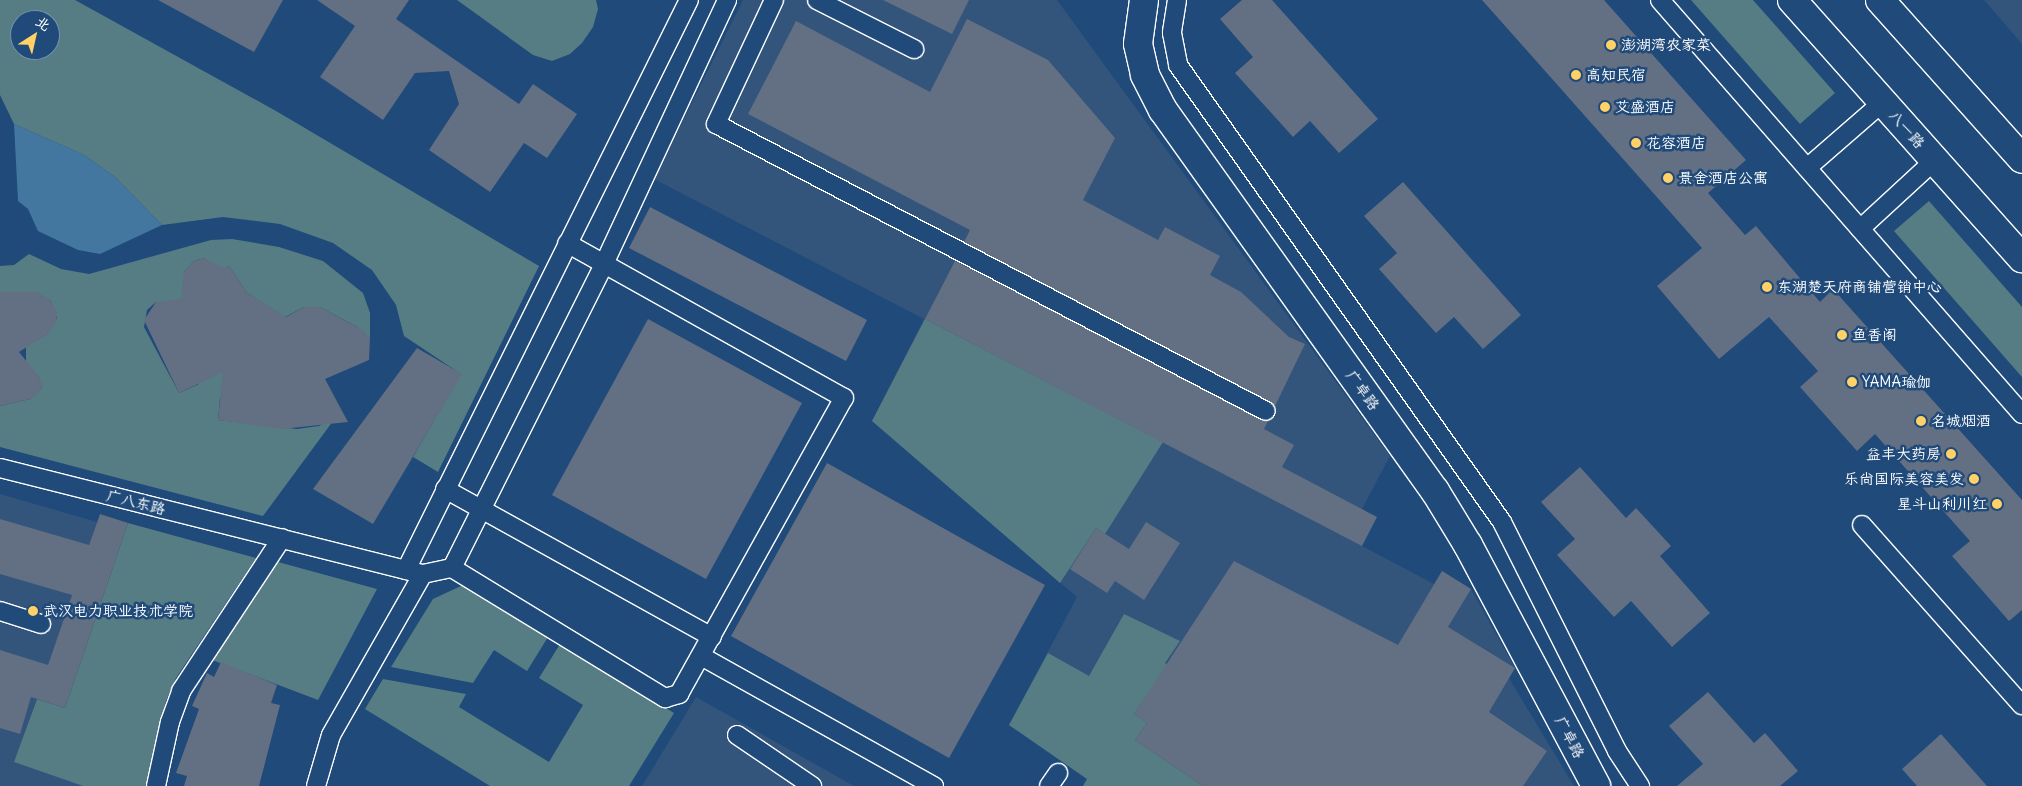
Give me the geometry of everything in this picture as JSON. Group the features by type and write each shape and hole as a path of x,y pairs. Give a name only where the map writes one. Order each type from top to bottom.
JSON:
{"street":[{"name":"广卓路","path":"1144,0 1138,44 1145,75 1163,110 1434,491 1468,545 1596,786"},
{"name":"八一路","path":"1792,0 2022,258"},
{"path":"1880,0 2022,159"}],"lane":[{"path":"406,570 689,0"},
{"path":"452,568 604,264 727,0"},
{"path":"774,0 716,124 1266,411"},
{"path":"817,0 914,49"},
{"path":"1178,0 1172,33 1178,66 1502,522 1617,751 1640,786"},
{"path":"1660,0 2022,414"},
{"path":"1807,168 1883,102"},
{"path":"1860,229 1935,160"},
{"path":"316,786 331,735 423,574 452,568 665,698 679,694 844,398 567,243"},
{"name":"广八东路","path":"0,468 423,574"},
{"path":"445,489 482,507 712,637"},
{"path":"1862,525 2022,705"},
{"path":"156,786 170,722 182,691 277,537"},
{"path":"0,611 41,624"},
{"path":"701,656 934,786"},
{"path":"737,735 812,786"}],"shaded area":[{"path":"743,0 1057,0 1390,456 1362,509 1362,546 1434,584 1442,571 1471,589 1515,668 1509,678 1574,786 1083,786 1087,779 1009,725 1077,597 872,421 924,319 654,179"},
{"path":"1984,0 2022,0 2022,44 1998,16"},
{"path":"14,124 84,155 115,177 162,225 100,254 78,250 38,231 28,209 18,201"},
{"name":"武汉电力职业技术学院","path":"0,494 97,522 15,762 83,786 0,786"},
{"path":"696,697 854,786 642,786"}],"green space":[{"path":"0,0 75,0 276,111 539,266 438,472 413,457 461,374 404,336 396,305 372,270 333,243 280,224 223,217 162,225 115,177 84,155 14,124 0,95"},
{"path":"457,0 596,0 598,9 593,27 582,43 570,54 552,61 533,55"},
{"path":"1691,0 1753,0 1835,93 1800,124"},
{"path":"1929,201 2022,307 2022,377 1894,231"},
{"path":"232,239 279,247 323,261 363,293 370,313 370,339 357,327 320,307 304,307 285,317 247,293 229,266 221,270 204,258 194,261 184,272 184,297 176,303 156,302 147,310 144,327 179,393 199,384 194,375 205,370 247,371 220,398 218,420 297,429 319,426 336,417 263,516 0,447 0,406 30,399 42,388 39,377 26,363 26,346 46,335 57,318 51,301 37,293 0,293 0,266 14,265 29,254 61,269 89,274 211,240"},
{"path":"925,319 1163,442 1105,534 1096,528 1060,583 872,421"},
{"path":"128,523 256,558 176,678 166,701 146,786 83,786 14,762 37,699 65,708"},
{"path":"278,562 377,589 318,700 212,660"},
{"path":"463,585 548,637 527,671 494,650 473,683 391,667 433,599"},
{"path":"1124,614 1180,641 1165,663 1199,687 1155,683 1134,714 1147,723 1135,740 1203,786 1083,786 1087,779 1009,725 1048,653 1089,676"},
{"path":"560,644 674,713 629,786 490,786 365,709 383,679 466,694 459,707 549,762 583,705 539,678"}],"building":[{"path":"158,0 283,0 254,52"},
{"path":"317,0 409,0 396,19 519,104 533,84 577,114 547,158 524,143 490,192 429,150 459,104 449,71 415,73 383,120 320,77 355,26"},
{"path":"883,0 969,0 952,34"},
{"path":"1242,0 1272,0 1378,119 1339,153 1310,121 1293,137 1235,73 1253,57 1220,19"},
{"path":"1482,0 1604,0 1746,160 1708,193 1745,235 1756,226 1820,302 1833,289 2022,500 2022,610 2009,621 1952,556 1970,541 1875,434 1857,451 1800,387 1818,371 1769,317 1719,359 1657,286 1702,248"},
{"path":"967,19 1048,60 1115,138 1083,200 1158,240 1165,227 1220,256 1210,275 1241,292 1289,337 1305,344 1275,406 964,242 970,230 748,114 796,21 930,92"},
{"path":"1403,182 1521,315 1483,349 1454,317 1436,333 1379,269 1397,253 1364,216"},
{"path":"650,207 867,320 846,361 629,248"},
{"path":"204,258 224,268 229,266 247,293 286,317 304,307 320,307 364,331 370,339 369,360 325,379 348,422 282,429 218,420 223,372 179,393 144,320 156,302 181,299 184,272 194,261"},
{"path":"955,261 1268,421 1264,429 1294,445 1282,467 1377,517 1362,546 925,319"},
{"path":"0,292 37,292 51,301 57,313 56,323 46,335 19,352 43,385 39,393 30,399 0,406"},
{"path":"648,319 802,403 706,579 552,495"},
{"path":"417,348 462,374 373,524 313,489"},
{"path":"827,463 1045,585 949,758 731,636"},
{"path":"1580,467 1626,518 1636,508 1671,546 1660,556 1710,613 1672,647 1631,601 1614,617 1557,555 1575,539 1541,502"},
{"path":"100,514 128,523 65,708 31,697 20,734 0,728 0,650 48,665 72,595 0,574 0,519 89,545"},
{"path":"1146,522 1180,543 1144,600 1115,581 1107,593 1070,569 1096,528 1129,549"},
{"path":"1234,561 1398,645 1442,571 1471,589 1448,627 1515,668 1489,712 1547,751 1523,786 1203,786 1135,740 1147,723 1134,714"},
{"path":"221,662 277,685 271,703 280,705 259,786 184,786 187,776 176,773 199,709 192,706 207,673 214,677"},
{"path":"1708,692 1754,743 1765,733 1798,771 1780,786 1677,786 1703,764 1669,726"},
{"path":"1941,734 1987,786 1917,786 1902,769"}],"place":[{"name":"澎湖湾农家菜","path":"1611,45"},
{"name":"高知民宿","path":"1576,75"},
{"name":"艾盛酒店","path":"1605,107"},
{"name":"花容酒店","path":"1636,143"},
{"name":"景舍酒店公寓","path":"1668,178"},
{"name":"东湖楚天府商铺营销中心","path":"1767,287"},
{"name":"鱼香阁","path":"1842,335"},
{"name":"YAMA瑜伽","path":"1852,382"},
{"name":"名城烟酒","path":"1921,421"},
{"name":"益丰大药房","path":"1951,454"},
{"name":"乐尚国际美容美发","path":"1974,479"},
{"name":"星斗山利川红","path":"1997,504"},
{"name":"武汉电力职业技术学院","path":"33,611"}]}
